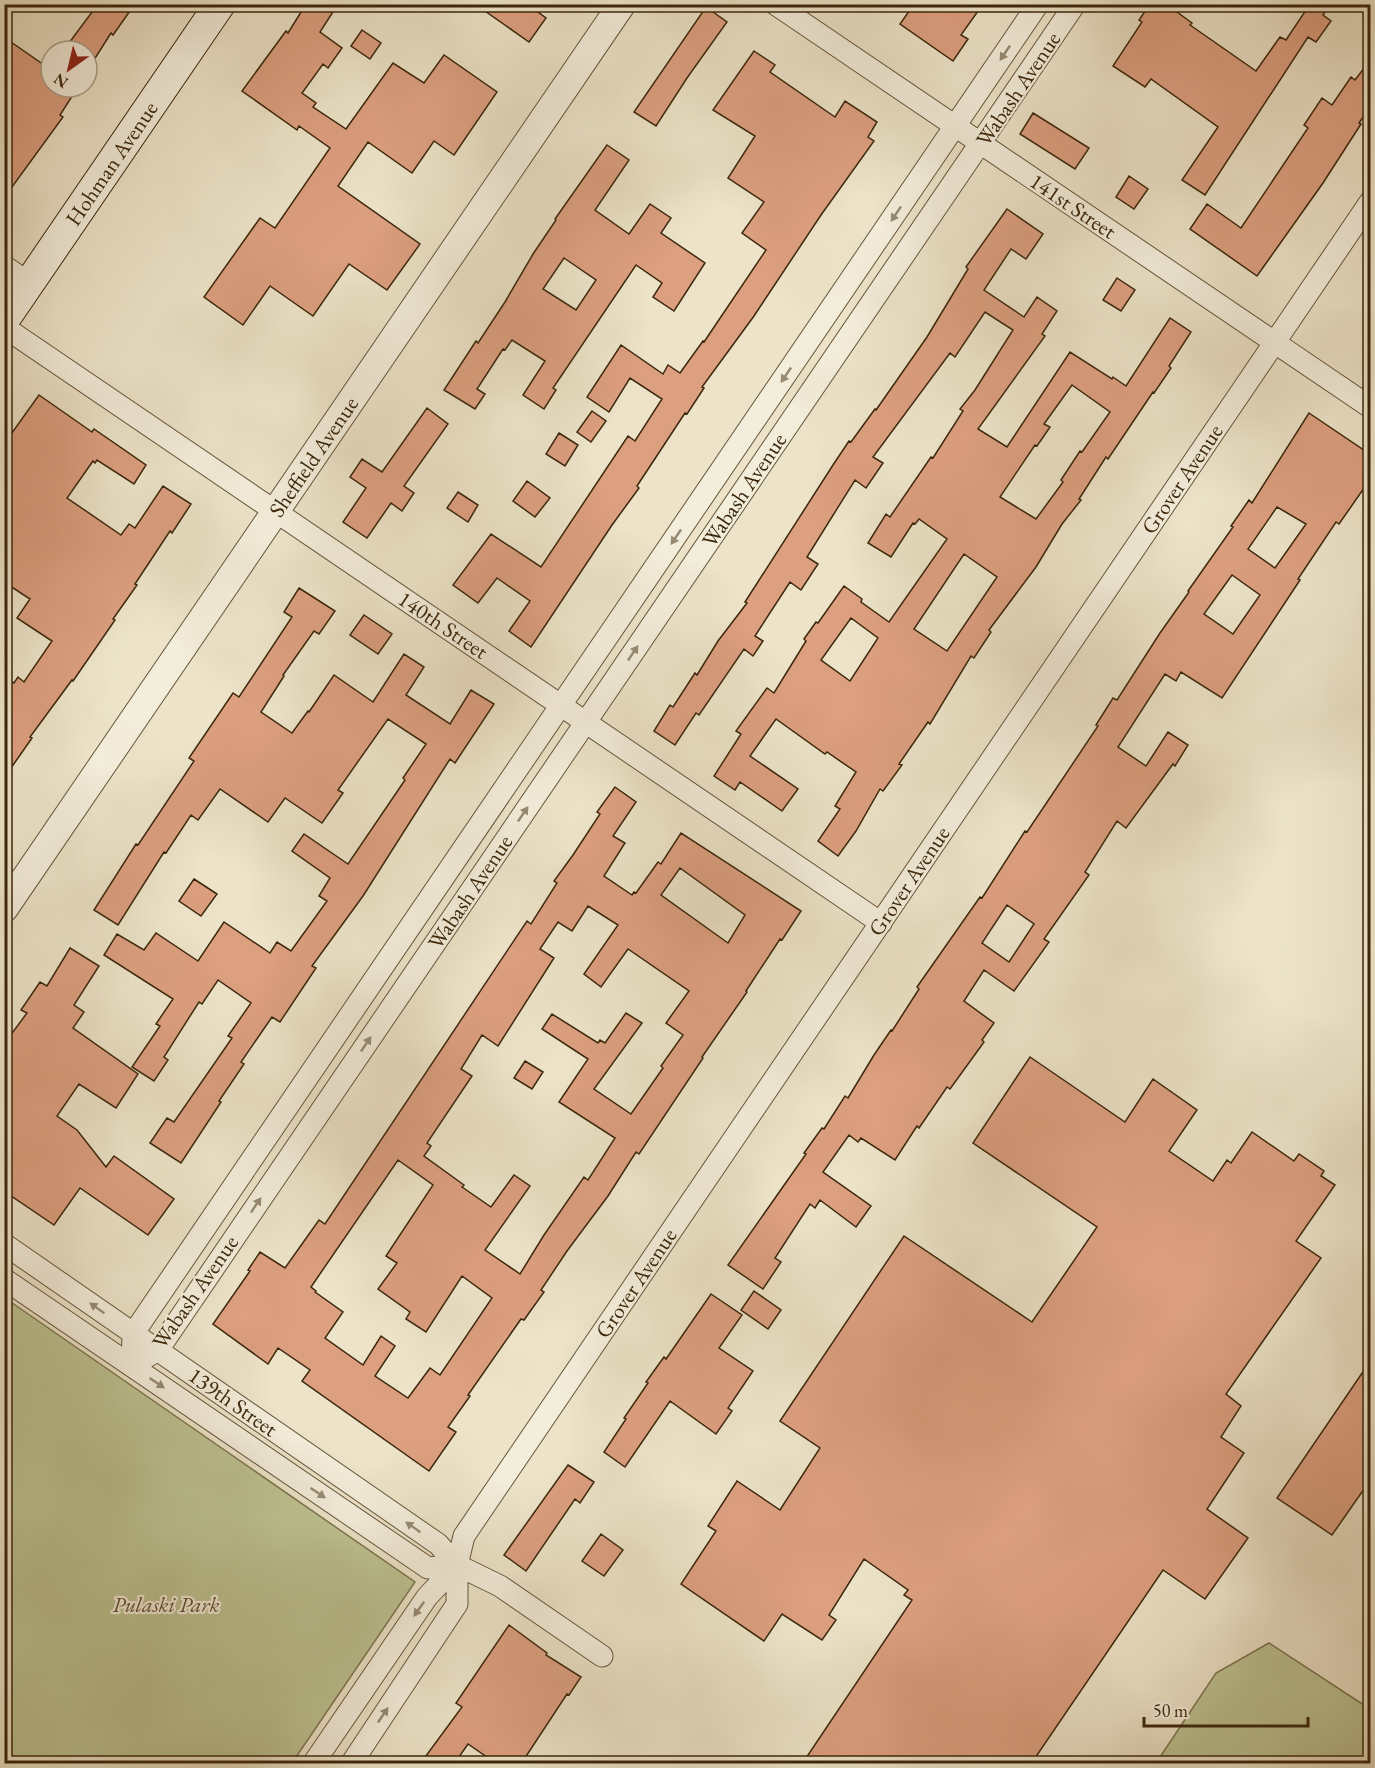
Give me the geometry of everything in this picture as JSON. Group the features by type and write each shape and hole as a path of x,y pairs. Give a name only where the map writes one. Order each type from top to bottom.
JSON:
{"main road":[{"name":"Hohman Avenue","path":"4,320 220,4"}],"street":[{"name":"Sheffield Avenue","path":"4,909 622,4"},
{"name":"141st Street","path":"775,4 1371,407"},
{"name":"Wabash Avenue","path":"132,1366 133,1334 1038,4"},
{"name":"Wabash Avenue","path":"132,1366 158,1350 1075,4"},
{"name":"Grover Avenue","path":"351,1764 457,1604 457,1565 464,1536 1371,202"},
{"path":"4,266 29,283"},
{"name":"140th Street","path":"4,327 881,923"},
{"name":"139th Street","path":"4,1244 438,1544 457,1565 500,1586 602,1656"},
{"name":"139th Street","path":"4,1279 428,1568 457,1565"},
{"name":"Grover Avenue","path":"313,1764 427,1597 457,1565"}],"green space":[{"name":"Pulaski Park","path":"5,1298 415,1582 292,1763 5,1763"},
{"path":"1269,1643 1370,1709 1370,1763 1156,1763 1216,1673"}],"building":[{"path":"98,4 120,4 130,11 113,35 111,33 99,52 99,39 72,39"},
{"path":"306,4 338,4 320,32 342,48 328,68 323,64 302,93 316,103 313,107 346,129 393,63 424,83 444,55 497,92 454,155 434,141 412,173 368,142 338,186 420,244 387,290 349,264 313,316 270,286 243,325 204,297 260,218 275,228 330,148 299,126 297,130 242,91 286,31 288,33"},
{"path":"475,4 527,4 546,18 529,42"},
{"path":"914,4 983,4 961,35 968,39 953,61 900,24"},
{"path":"1150,4 1166,4 1192,23 1190,25 1256,71 1280,37 1286,40 1310,4 1330,4 1323,15 1331,21 1316,42 1308,37 1205,195 1182,180 1218,127 1151,79 1145,87 1113,66 1142,22 1139,20"},
{"path":"706,7 727,22 656,126 634,112"},
{"path":"362,30 381,43 370,59 351,46"},
{"path":"11,42 39,62 39,99 70,99 60,115 63,117 4,198 4,51"},
{"path":"754,51 775,65 770,72 835,117 845,101 877,122 868,137 874,141 821,215 754,316 702,387 704,388 687,414 685,413 637,486 639,488 531,647 509,631 530,601 497,578 478,603 453,585 491,534 541,567 628,436 635,441 662,399 630,378 609,412 587,397 621,345 663,374 668,365 680,373 704,342 766,250 742,233 764,202 728,178 755,136 713,110"},
{"path":"1371,59 1371,106 1323,183 1257,276 1190,229 1207,204 1241,228 1308,128 1304,125 1322,98 1332,105 1351,77 1355,80"},
{"path":"1033,113 1089,148 1075,169 1020,134"},
{"path":"607,145 629,160 595,210 629,234 650,204 671,218 661,233 705,263 674,311 653,297 662,283 636,265 553,388 556,390 544,409 523,395 545,361 512,340 505,350 503,349 477,389 485,394 475,409 444,390 505,302 555,219","holes":["564,258 596,280 576,310 543,289"]},
{"path":"1129,176 1148,189 1134,209 1116,197"},
{"path":"1007,209 1043,234 1026,259 1011,249 984,290 1024,317 1037,297 1057,311 1042,334 1045,336 978,429 1007,447 1070,352 1126,386 1170,318 1191,332 1169,366 1171,368 1108,459 1106,457 1079,499 1081,500 1062,524 1036,567 989,630 991,632 974,658 971,656 930,724 928,722 883,791 880,789 856,831 838,856 818,841 840,809 835,806 856,772 827,752 825,754 776,719 750,756 798,789 782,811 740,782 735,790 714,776 741,734 736,731 767,688 774,693 806,641 804,639 844,586 862,599 861,602 889,622 947,539 919,519 915,524 913,523 891,557 868,543 886,514 890,517 931,457 933,458 963,411 960,409 975,390 1013,330 985,312 955,357 950,353 873,457 883,463 866,488 855,480 807,557 818,564 801,590 790,582 755,636 763,641 753,656 744,649 699,715 696,713 675,745 654,731 670,705 673,707 747,603 745,602 849,441 851,442 876,410 927,337 968,269 966,267","holes":["1072,385 1110,412 1082,452 1080,451 1061,480 1063,482 1036,519 1000,497 1050,427 1044,424","964,554 997,577 947,651 914,629","851,618 878,638 850,681 821,660"]},
{"path":"1117,278 1135,290 1121,311 1103,300"},
{"path":"39,395 92,432 94,429 146,465 134,484 97,460 95,463 93,461 67,498 121,535 129,524 135,528 163,486 191,504 135,584 137,585 113,619 115,620 73,681 30,737 32,738 4,778 4,676 14,683 18,677 24,682 52,641 17,618 30,599 4,582 4,444"},
{"path":"427,408 448,424 404,486 414,493 402,511 391,503 367,538 343,522 366,488 350,477 362,459 382,472"},
{"path":"592,411 606,421 591,442 577,432"},
{"path":"1309,413 1371,455 1371,478 1339,524 1336,522 1222,698 1181,672 1176,681 1165,674 1118,747 1146,766 1168,732 1188,745 1175,766 1173,764 1126,828 1117,821 1085,872 1089,875 1044,939 1049,942 1014,991 984,970 964,1001 994,1023 982,1040 984,1042 950,1089 947,1087 919,1128 917,1126 895,1160 861,1138 858,1142 849,1135 823,1172 871,1206 856,1227 820,1200 815,1208 810,1204 775,1258 781,1262 763,1289 728,1265 806,1154 804,1153 822,1128 824,1129 845,1096 848,1098 919,989 917,987 980,897 982,898 1025,831 1027,832 1098,726 1096,725 1113,698 1117,700 1233,527 1231,526 1249,500 1252,503","holes":["1277,507 1306,524 1275,568 1248,549","1232,575 1260,595 1233,634 1204,614","1007,905 1034,924 1009,962 982,943"]},
{"path":"559,433 578,445 565,466 546,454"},
{"path":"527,481 550,498 535,517 513,501"},
{"path":"458,492 478,505 468,522 447,508"},
{"path":"299,588 335,611 319,634 314,631 283,675 261,712 292,733 334,675 373,702 404,654 424,667 406,695 450,724 471,690 494,704 455,763 450,759 363,896 312,966 316,968 280,1022 272,1017 241,1062 244,1064 181,1163 150,1143 167,1118 174,1122 232,1038 228,1036 251,1003 218,980 202,1004 199,1002 164,1057 168,1060 154,1081 132,1067 160,1026 156,1024 173,999 104,955 117,934 144,950 156,933 198,961 224,922 270,953 277,942 291,951 327,901 319,896 330,878 292,851 304,834 348,864 405,780 403,778 426,744 388,719 338,790 343,793 322,823 285,798 268,822 220,789 198,820 191,815 166,853 164,852 118,925 94,910 136,844 138,845 194,761 189,758 233,693 239,697 292,617 284,612"},
{"path":"364,615 392,634 378,654 350,635"},
{"path":"615,787 636,802 613,836 625,843 604,876 632,895 636,893 658,862 661,864 681,833 801,911 782,940 780,939 639,1154 636,1152 608,1196 541,1290 544,1292 524,1320 521,1319 468,1395 470,1396 448,1427 456,1432 429,1471 302,1381 310,1370 278,1348 268,1364 213,1324 250,1271 248,1270 260,1252 285,1268 319,1220 325,1224 527,921 531,924 557,883 554,881 600,814 597,812","holes":["680,868 745,915 728,943 661,895","588,906 618,925 584,974 601,987 628,949 689,991 666,1023 683,1035 631,1114 594,1089 642,1023 626,1013 605,1043 600,1040 598,1043 552,1014 542,1029 588,1059 559,1102 615,1138 588,1180 584,1177 520,1274 485,1250 530,1186 514,1175 491,1207 424,1156 431,1146 427,1143 472,1076 461,1069 482,1035 498,1046 554,958 540,949 558,922 572,931","398,1160 433,1185 386,1256 397,1263 378,1289 410,1312 406,1319 426,1332 462,1276 492,1298 440,1375 430,1368 408,1398 375,1376 395,1346 381,1336 363,1365 325,1338 343,1312 311,1287"]},
{"path":"194,879 217,894 201,916 179,901"},
{"path":"70,948 99,966 74,1005 84,1012 73,1028 138,1074 116,1108 79,1084 57,1116 77,1130 106,1167 114,1156 174,1199 148,1235 80,1188 54,1225 4,1191 4,1044 27,1013 21,1010 40,982 47,986"},
{"path":"1030,1057 1125,1122 1153,1079 1197,1110 1169,1151 1213,1181 1227,1160 1231,1163 1252,1132 1294,1161 1299,1154 1324,1171 1321,1176 1335,1185 1296,1241 1321,1258 1226,1394 1241,1406 1221,1437 1244,1453 1207,1509 1248,1538 1205,1599 1163,1570 1031,1764 802,1764 912,1600 904,1595 908,1590 864,1559 829,1615 836,1620 822,1640 782,1614 764,1641 681,1584 716,1531 708,1526 737,1481 780,1510 820,1448 780,1421 904,1236 1032,1322 1097,1227 973,1143"},
{"path":"525,1061 543,1072 532,1089 514,1078"},
{"path":"754,1291 781,1310 768,1329 741,1310"},
{"path":"711,1294 742,1315 719,1348 753,1371 728,1408 732,1411 716,1434 670,1401 625,1467 604,1452 648,1383 646,1382 664,1357 666,1359"},
{"path":"1371,1360 1371,1479 1332,1535 1277,1498"},
{"path":"568,1465 594,1482 580,1503 575,1499 526,1571 504,1555"},
{"path":"601,1534 623,1550 604,1576 582,1561"},
{"path":"509,1625 547,1653 546,1655 581,1677 569,1695 567,1694 521,1764 497,1764 468,1744 454,1764 420,1764 462,1707 456,1703"}]}
